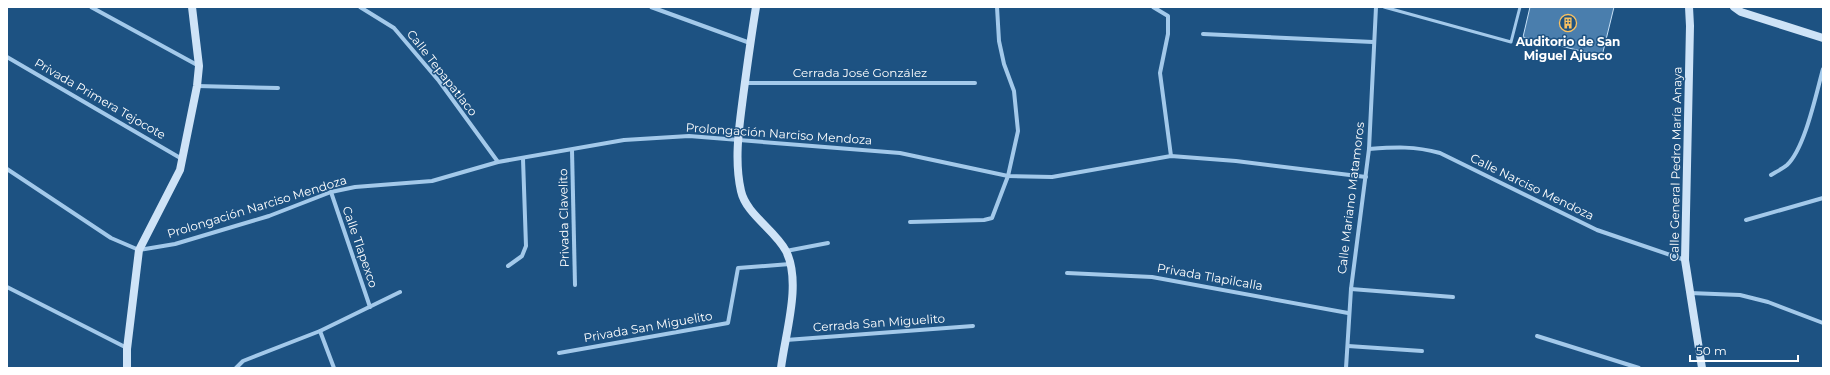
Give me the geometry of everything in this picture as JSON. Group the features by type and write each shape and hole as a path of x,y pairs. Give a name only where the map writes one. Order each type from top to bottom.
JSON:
{"street":[{"path":"91,7 199,66"},
{"path":"127,368 127,349 139,250 180,170 197,86 199,66 192,7"},
{"name":"Calle Tepapatlaco","path":"360,7 394,28 439,81 498,162"},
{"path":"651,7 750,43"},
{"path":"756,7 738,140 738,176 741,192 746,204 763,221 786,251 790,264 792,278 786,340 781,368"},
{"path":"910,222 984,220 992,218 1008,176 1018,131 1014,91 1004,64 997,7"},
{"path":"1153,7 1168,16 1168,34 1160,73 1171,156"},
{"name":"Calle Mariano Matamoros","path":"1346,368 1350,289 1369,149 1373,42 1376,7"},
{"name":"Calle General Pedro María Anaya","path":"1686,7 1690,26 1685,260 1702,368"},
{"path":"1734,7 1741,12 1823,38"},
{"path":"1203,34 1373,42"},
{"name":"Privada Primera Tejocote","path":"7,57 182,159"},
{"path":"1771,176 1787,164 1795,154 1801,141 1823,69"},
{"name":"Cerrada José González","path":"745,83 975,83"},
{"path":"197,86 278,88"},
{"name":"Prolongación Narciso Mendoza","path":"139,250 189,240 269,216 330,192 355,187 432,181 498,162 631,140 689,136 900,154 1008,176 1052,177 1171,156 1236,161 1366,177"},
{"name":"Calle Narciso Mendoza","path":"1369,149 1402,146 1421,148 1440,153 1597,230 1685,260"},
{"name":"Privada Clavelito","path":"572,150 575,285"},
{"path":"508,266 522,256 526,246 523,158"},
{"path":"7,169 111,238 139,250"},
{"name":"Calle Tlapexco","path":"330,192 370,307"},
{"path":"1746,220 1823,198"},
{"path":"786,251 828,243"},
{"name":"Privada San Miguelito","path":"560,353 728,323 738,268 790,264"},
{"name":"Privada Tlapilcalla","path":"1067,273 1152,276 1348,313"},
{"path":"7,287 127,349"},
{"path":"1350,289 1453,297"},
{"path":"236,368 244,361 320,331 400,292"},
{"path":"1689,292 1740,295 1768,302 1823,323"},
{"name":"Cerrada San Miguelito","path":"786,340 973,326"},
{"path":"320,331 334,368"},
{"path":"1537,336 1639,368"},
{"path":"1348,346 1422,351"}],"lane":[{"path":"1384,7 1511,42 1520,7"}],"building":[{"name":"Auditorio de San Miguel Ajusco","path":"1530,7 1614,7 1602,56 1523,37"}],"place":[{"name":"Auditorio de San Miguel Ajusco","path":"1568,23"}]}
